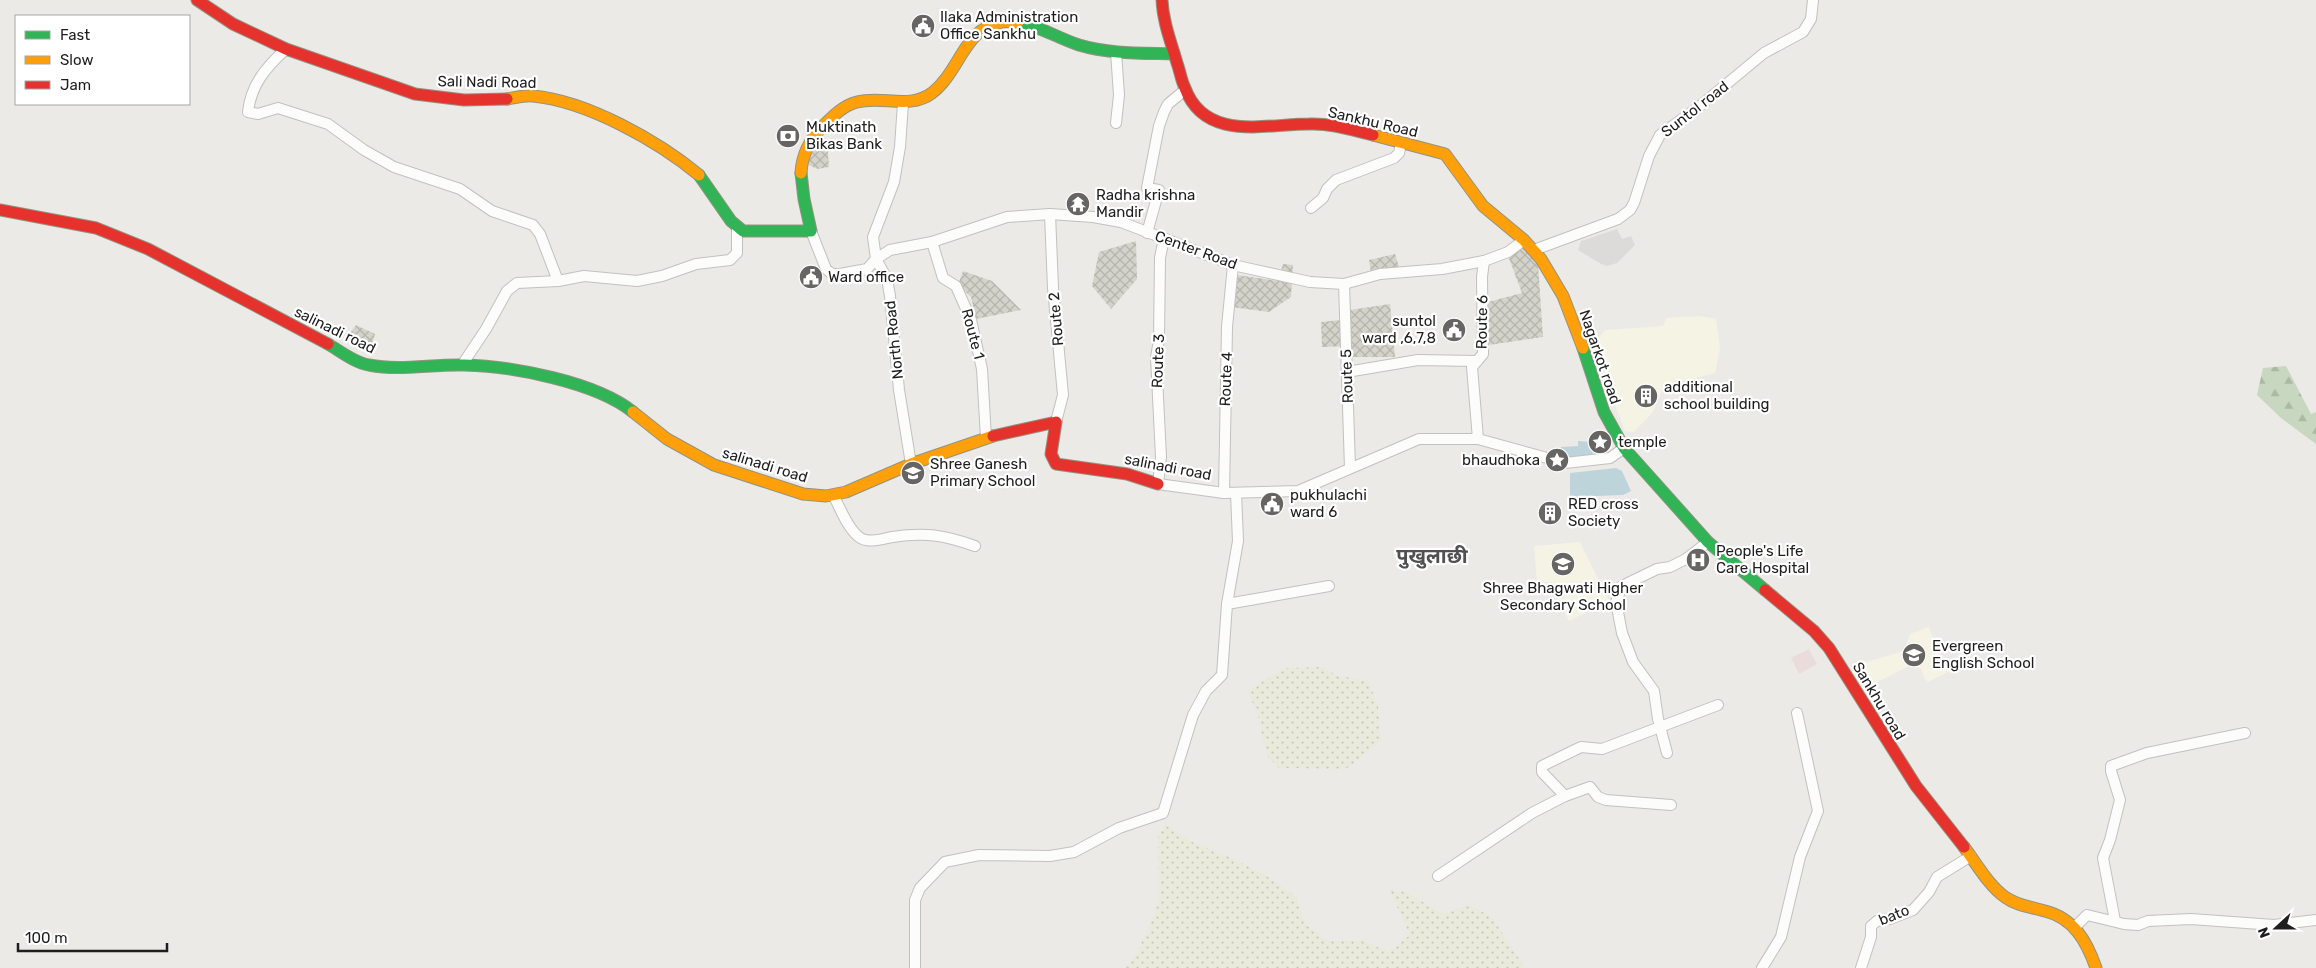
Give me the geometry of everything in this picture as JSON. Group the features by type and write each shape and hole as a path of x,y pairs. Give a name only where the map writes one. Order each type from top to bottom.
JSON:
{"main road":[{"name":"Sali Nadi Road","path":"197,0 233,24 286,49 422,95 494,100 533,96 585,108 633,131 689,167 707,185 737,227"},
{"path":"737,227 749,232 811,231 800,182 804,158 813,135 837,113 851,104 863,101 903,103 920,100 933,92 951,72 969,41 985,26 997,22 1016,22 1042,29 1073,44 1116,52 1174,54 1163,14 1162,0"},
{"name":"Sankhu Road","path":"1174,54 1190,101 1198,110 1212,120 1224,125 1243,128 1306,123 1328,125 1445,154 1457,166 1484,207 1534,250"},
{"name":"salinadi road","path":"0,210 96,228 148,249 367,365 401,368 462,365 566,380 610,397 626,406 668,440 714,465 803,494 846,492 911,464 986,438 1056,422 1050,454 1056,464 1127,474 1158,484"},
{"name":"Nagarkot road","path":"1534,250 1562,296 1580,335 1602,411 1613,433 1624,448"},
{"name":"Sankhu road","path":"1624,448 1708,542 1814,631 1829,648 1907,773 2006,899 2017,904 2062,916 2075,927 2086,942 2096,968"}],"street":[{"name":"Suntol road","path":"1534,250 1625,215 1634,203 1649,156 1660,135 1700,106 1764,53 1802,32 1811,19 1813,0"},
{"path":"286,49 266,67 251,93 248,112 258,114 278,108 328,124 364,150 403,172 460,189 497,214 533,225 540,234 558,281"},
{"path":"1116,52 1119,95 1116,123"},
{"path":"1147,233 1159,190 1147,188 1158,126 1168,104 1185,90"},
{"name":"North Road","path":"903,103 900,147 894,182 873,237 876,260 887,279 890,296 899,390 911,464"},
{"path":"1311,208 1323,198 1327,189 1336,180 1394,158 1399,153 1401,143"},
{"name":"Center Road","path":"811,231 821,259 826,269 832,274 862,271 873,265 876,260 890,250 932,242 1001,218 1050,214 1093,216 1120,222 1233,265 1310,282 1344,284 1380,274 1442,269 1484,261 1508,252 1524,240"},
{"name":"Route 2","path":"1050,214 1053,288 1063,396 1056,422"},
{"path":"462,365 512,286 522,282 558,281 584,276 637,281 662,276 696,264 730,260 736,253 737,227"},
{"name":"Route 3","path":"1158,484 1161,457 1156,356 1159,340 1160,258 1164,238"},
{"name":"Route 1","path":"932,242 943,278 956,286 971,320 982,369 986,438"},
{"name":"Route 6","path":"1478,439 1472,367 1483,354 1482,277 1484,261"},
{"name":"Route 4","path":"1224,493 1227,327 1233,265"},
{"name":"Route 5","path":"1344,284 1350,468"},
{"path":"1347,372 1418,360 1477,361"},
{"name":"salinadi road","path":"1158,484 1224,493 1298,491 1419,440 1478,439 1565,463 1610,458 1624,448"},
{"path":"915,968 915,900 924,883 945,862 979,855 1050,856 1074,852 1119,828 1153,818 1163,812 1193,715 1206,691 1222,675 1227,604 1238,541 1236,493"},
{"path":"833,494 852,531 862,539 874,540 937,534 975,546"},
{"path":"1667,753 1660,728 1654,691 1633,662 1622,633 1616,602 1622,586 1657,569 1678,563 1708,542"},
{"path":"1227,604 1329,586"},
{"path":"1565,796 1542,772 1542,766 1581,747 1602,749 1718,705"},
{"path":"1762,968 1781,938 1800,857 1818,811 1816,791 1797,712"},
{"path":"2115,921 2103,858 2120,800 2111,766 2147,753 2246,733"},
{"path":"1438,876 1532,813 1565,796 1590,787 1598,796 1606,800 1671,805"},
{"name":"bato","path":"1861,968 1871,937 1870,926 1877,921 1890,919 1912,910 1929,892 1937,877 1971,856"},
{"path":"2075,927 2087,915 2124,924 2138,925 2148,921 2191,919 2274,925 2316,920"}],"shaded area":[{"path":"823,136 827,140 829,167 817,169 809,165 809,161 818,139"},
{"path":"1617,229 1622,239 1631,236 1635,245 1617,263 1607,266 1601,264 1578,250 1581,241"},
{"path":"1136,241 1137,279 1111,309 1092,286 1099,252"},
{"path":"1523,245 1538,264 1543,337 1489,345 1488,302 1522,293 1507,253"},
{"path":"1395,254 1401,273 1372,280 1369,260"},
{"path":"1283,264 1293,265 1291,297 1269,312 1231,307 1237,275 1278,281"},
{"path":"963,271 992,281 1021,310 976,319 971,297 958,285"},
{"path":"1390,304 1395,357 1349,357 1348,346 1322,347 1321,322 1350,319 1350,310"},
{"path":"1699,316 1716,319 1720,348 1715,373 1664,386 1653,412 1634,432 1625,431 1592,346 1605,330 1663,326 1666,318"},
{"path":"356,325 375,334 370,351 345,340"},
{"name":"Shree Bhagwati Higher Secondary School","path":"1580,542 1609,601 1569,621 1553,589 1552,582 1537,583 1534,546"},
{"name":"Evergreen English School","path":"1929,627 1941,662 1951,659 1955,665 1950,671 1928,682 1924,678 1921,669 1911,665 1866,688 1856,665 1904,651 1910,634"},
{"path":"1809,649 1817,664 1799,674 1791,658"},
{"path":"1324,667 1337,676 1368,680 1378,706 1381,742 1346,769 1279,768 1267,756 1257,712 1247,691 1285,668"},
{"path":"1165,825 1194,843 1232,858 1265,875 1296,896 1305,924 1329,941 1362,940 1388,952 1410,935 1389,889 1406,892 1443,914 1469,905 1492,917 1525,968 1124,968 1132,960 1148,930 1159,900 1158,836"}],"green space":[{"path":"2286,366 2311,414 2316,412 2316,444 2281,418 2257,395 2263,368"}],"water":[{"path":"1578,441 1591,442 1593,455 1561,459 1561,447 1578,446"},
{"path":"1616,468 1622,471 1631,491 1623,495 1570,497 1570,473"}],"traffic: fast":[{"path":"1018,22 1090,48 1174,54"},
{"path":"699,175 731,221 743,231 811,231 801,173"},
{"path":"328,344 364,364 381,367 464,365 529,372 576,384 598,392 617,401 633,412"},
{"path":"1583,348 1604,412 1624,448 1708,542 1765,590"}],"traffic: slow":[{"path":"801,173 805,153 814,136 843,108 852,103 866,100 914,101 923,98 943,83 976,35 987,27 1000,22 1018,22"},
{"path":"507,99 523,96 554,99 598,114 643,136 699,175"},
{"path":"1373,135 1445,154 1483,206 1524,240 1541,259 1563,296 1583,348"},
{"path":"633,412 667,439 714,465 803,494 826,496 846,492 911,464 993,436"},
{"path":"1964,847 1988,881 2005,897 2020,904 2055,914 2072,925 2084,940 2096,968"}],"traffic: jam":[{"path":"197,0 233,24 286,49 415,94 464,100 507,99"},
{"path":"1162,0 1166,24 1184,85 1194,105 1207,116 1222,123 1238,126 1317,124 1341,127 1373,135"},
{"path":"0,210 96,228 148,249 328,344"},
{"path":"993,436 1056,422 1051,454 1056,464 1127,474 1158,484"},
{"path":"1765,590 1814,631 1829,648 1916,786 1964,847"}],"place":[{"name":"Ilaka Administration Office Sankhu","path":"923,26"},
{"name":"Muktinath Bikas Bank","path":"788,136"},
{"name":"Radha krishna Mandir","path":"1078,204"},
{"name":"Ward office","path":"811,277"},
{"name":"suntol ward ,6,7,8","path":"1454,330"},
{"name":"additional school building","path":"1646,396"},
{"name":"temple","path":"1600,442"},
{"name":"bhaudhoka","path":"1557,460"},
{"name":"Shree Ganesh Primary School","path":"913,473"},
{"name":"pukhulachi ward 6","path":"1272,504"},
{"name":"RED cross Society","path":"1550,513"},
{"name":"People's Life Care Hospital","path":"1698,560"},
{"name":"Shree Bhagwati Higher Secondary School","path":"1563,564"},
{"name":"Evergreen English School","path":"1914,655"}],"district":[{"name":"पुखुलाछी","path":"1432,556"}]}
